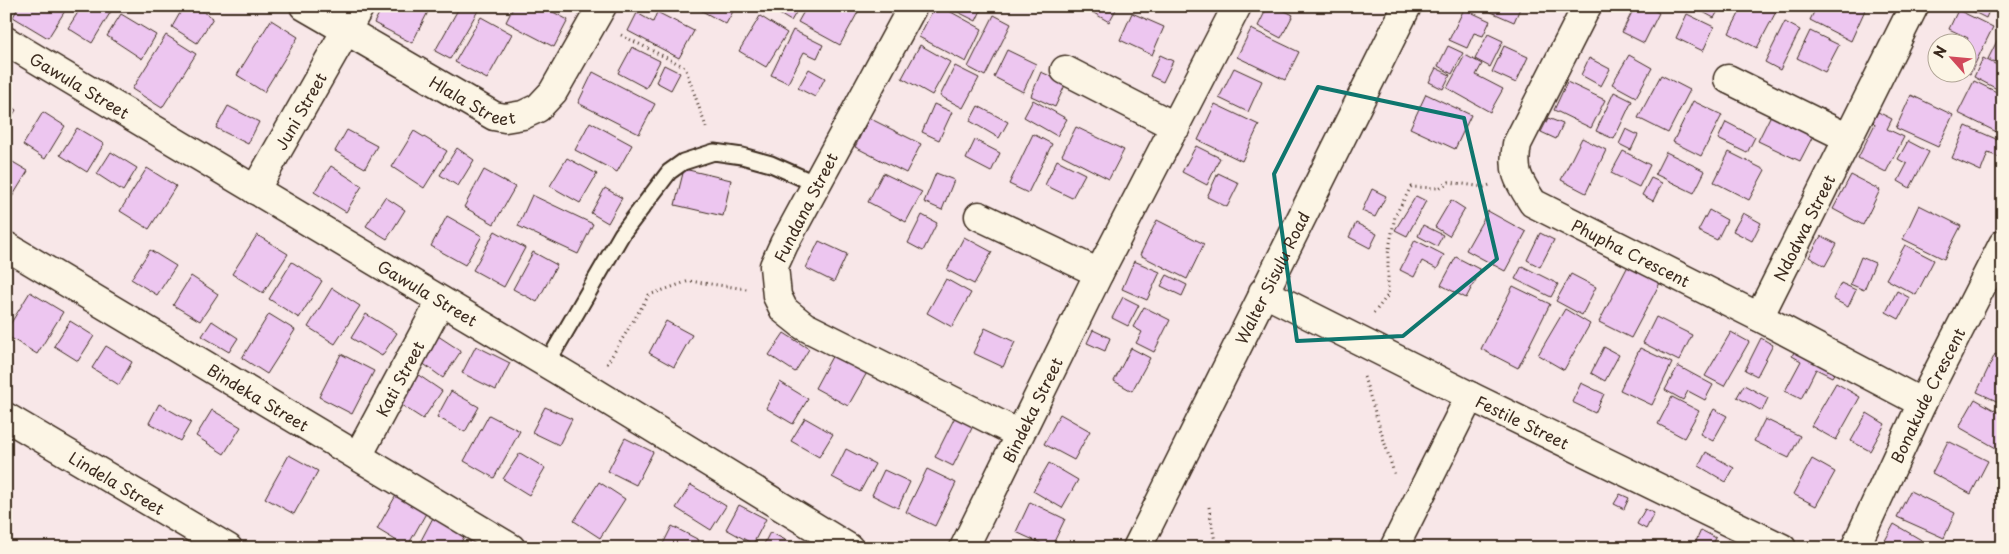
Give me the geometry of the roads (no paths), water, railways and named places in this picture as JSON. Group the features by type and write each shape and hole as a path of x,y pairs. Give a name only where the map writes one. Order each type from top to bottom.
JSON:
{"street":[{"name":"Hlala Street","path":"304,6 494,116 505,118 523,115 538,108 553,92 598,14"},
{"name":"Juni Street","path":"255,190 360,6"},
{"name":"Fundana Street","path":"913,6 784,244 774,266 777,296 784,310 804,326 1019,434"},
{"name":"Bindeka Street","path":"964,548 1099,273 1237,6"},
{"name":"Walter Sisulu Road","path":"1137,548 1407,6"},
{"name":"Phupha Crescent","path":"1588,6 1517,144 1514,161 1517,178 1533,203 1759,317 1922,404"},
{"name":"Ndodwa Street","path":"1759,317 1914,6"},
{"name":"Gawula Street","path":"6,41 591,390 849,548"},
{"path":"1065,70 1176,127"},
{"path":"1728,80 1848,138"},
{"path":"979,216 1099,273"},
{"name":"Bonakude Crescent","path":"1856,548 1922,404 2003,244"},
{"name":"Bindeka Street","path":"6,246 511,548"},
{"name":"Festile Street","path":"1264,292 1470,396 1782,548"},
{"name":"Kati Street","path":"358,456 441,301"},
{"path":"1394,548 1470,396"},
{"name":"Lindela Street","path":"6,417 228,548"}],"lane":[{"path":"546,364 622,234 669,172 683,162 714,152 742,156 771,164 816,184"}]}
